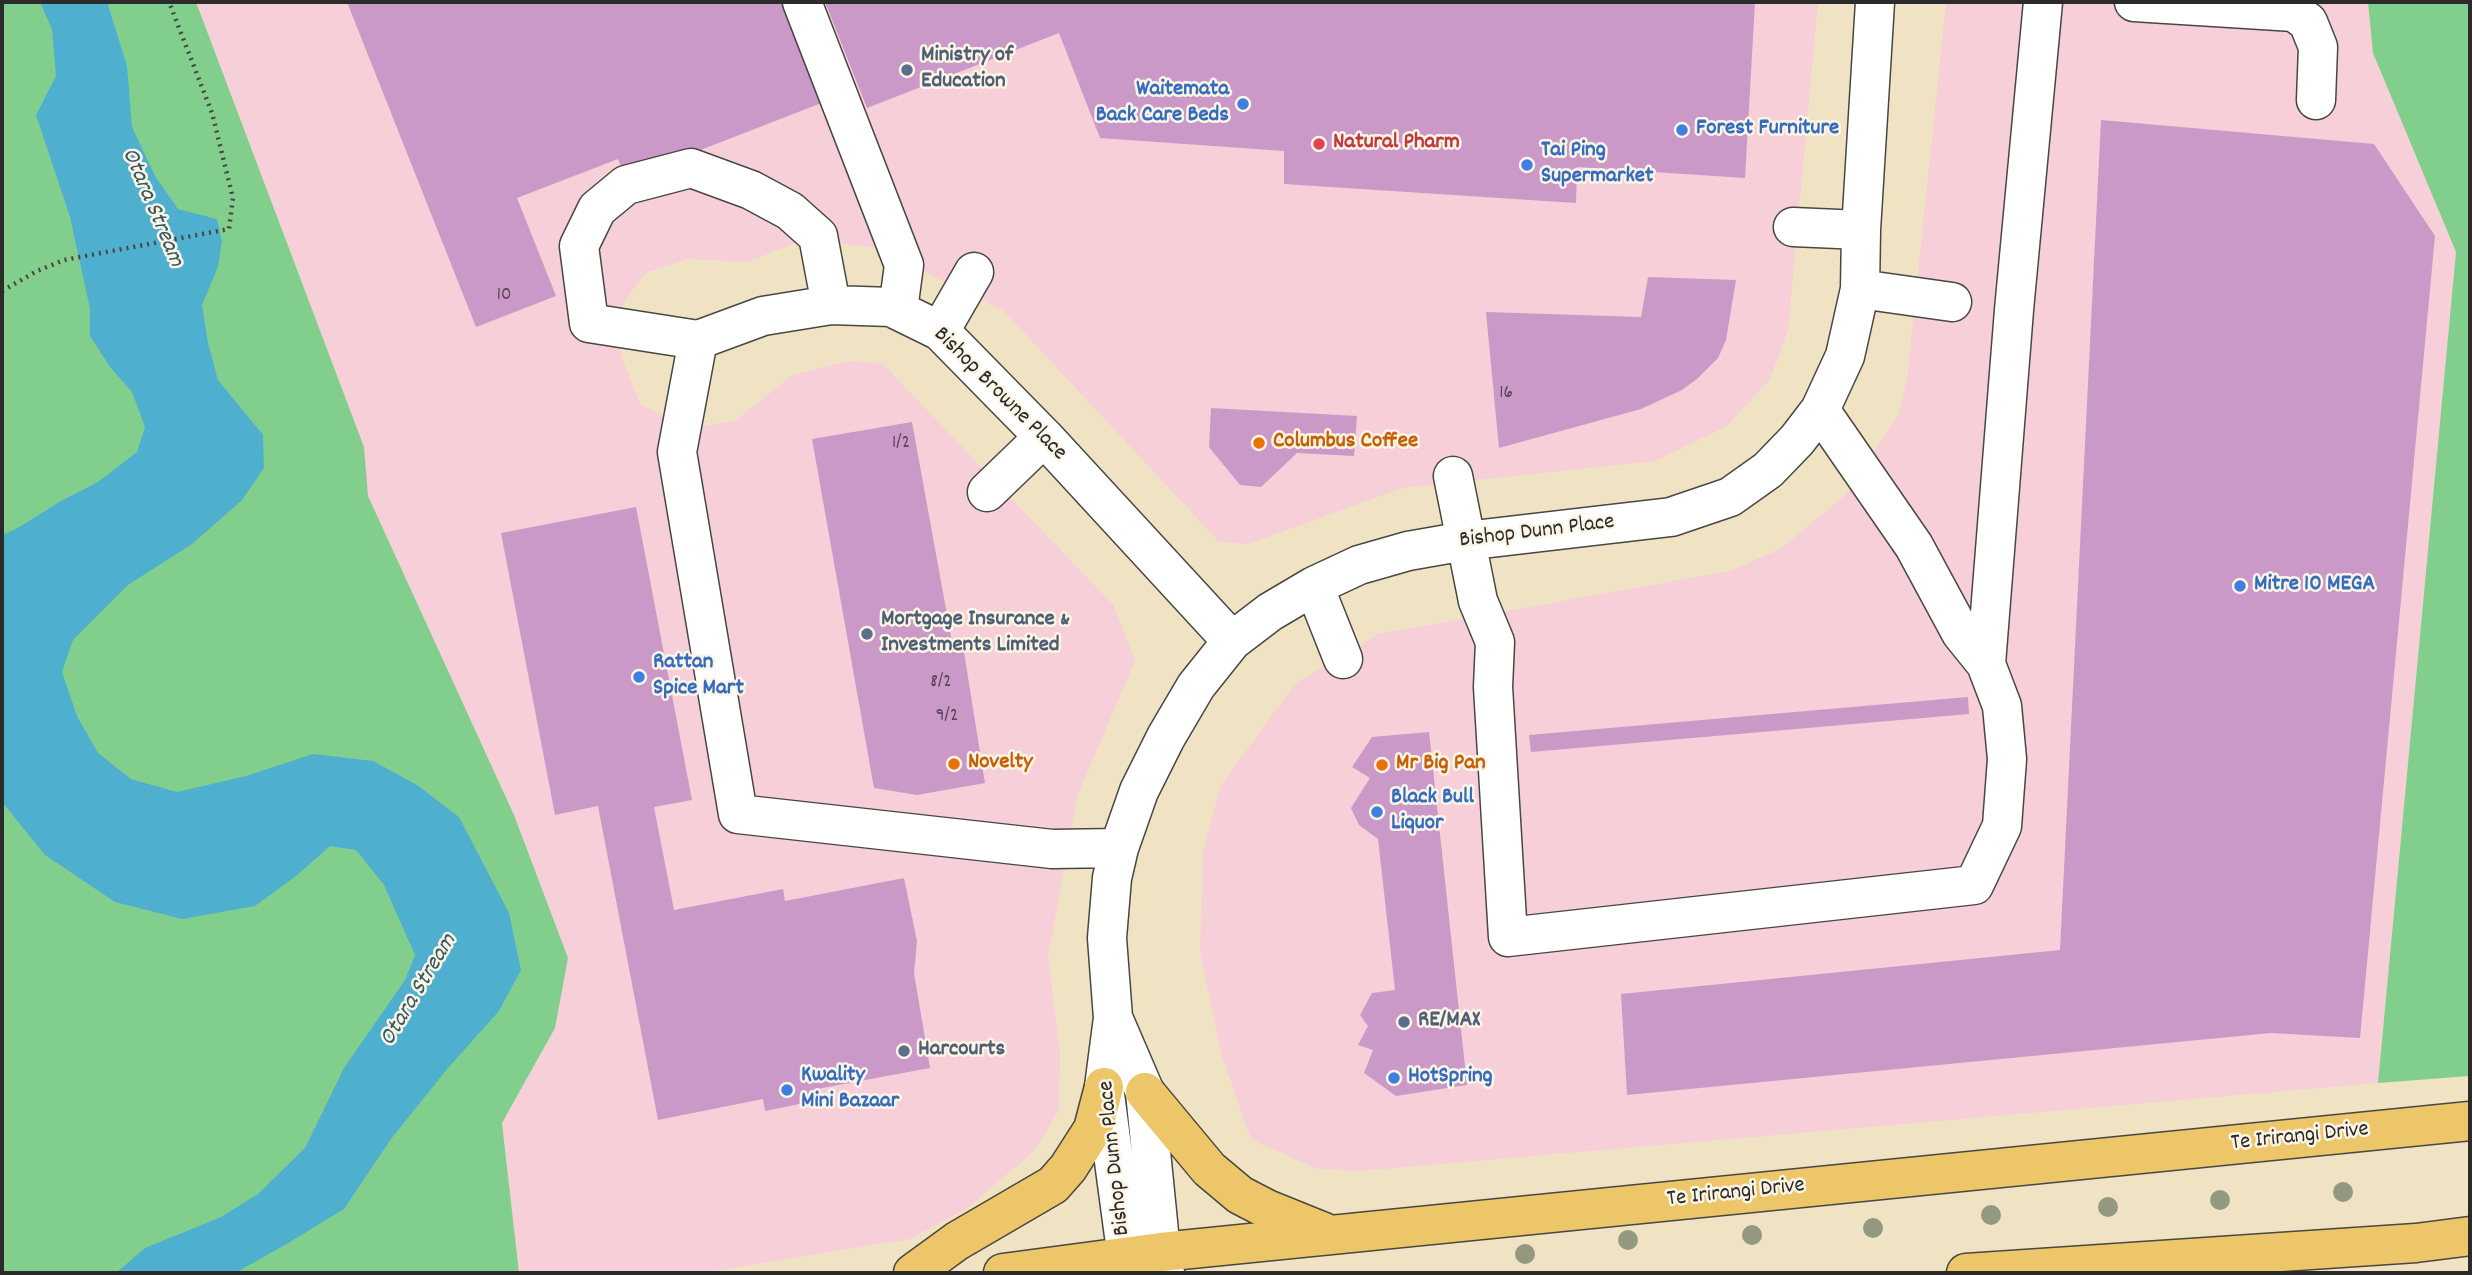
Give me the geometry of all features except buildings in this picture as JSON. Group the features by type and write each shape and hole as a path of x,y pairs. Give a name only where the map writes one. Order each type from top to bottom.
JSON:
{"main road":[{"path":"913,1273 957,1241 1053,1185 1068,1168 1093,1129 1104,1087"},
{"path":"1145,1092 1209,1169 1240,1195 1331,1235"},
{"name":"Te Irirangi Drive","path":"1003,1273 1145,1264 1331,1235 2470,1121"},
{"path":"1966,1273 2416,1243 2470,1236"}],"street":[{"path":"802,2 904,265 898,310"},
{"name":"Bishop Dunn Place","path":"1145,1264 1104,1087 1113,1018 1107,938 1112,878 1119,848 1139,791 1166,737 1196,686 1232,641 1270,612 1314,586 1359,565 1408,551 1465,541 1671,517 1730,497 1768,470 1797,440 1820,410 1845,356 1860,289 1875,2"},
{"path":"1986,664 2014,310 2043,2"},
{"path":"2134,2 2294,12 2308,22 2318,47 2316,100"},
{"path":"831,305 818,236 790,211 751,190 691,168 626,185 597,209 579,246 589,323 698,340 677,452 738,814 1052,849 1119,848"},
{"path":"1793,227 1861,230"},
{"path":"940,331 974,272"},
{"path":"1860,289 1952,302"},
{"name":"Bishop Browne Place","path":"698,340 763,316 831,305 891,307 940,331 1044,437 1232,641"},
{"path":"1452,476 1478,601 1495,642 1493,687 1508,937 1974,885 2002,826 2007,759 2002,706 1986,664 1961,633 1913,546 1820,410"},
{"path":"987,492 1044,437"},
{"path":"1314,586 1343,659"},
{"name":"Bishop Dunn Place","path":"1113,1018 1145,1092 1145,1264"}],"path":[{"path":"2,291 37,271 64,260 229,229 233,198 212,113 169,2"}],"shaded area":[{"path":"196,2 1818,2 1788,330 1770,379 1727,426 1655,461 1402,488 1248,544 1219,542 1004,311 877,248 806,239 746,262 689,259 645,273 617,313 622,358 640,404 688,429 736,420 793,375 849,361 883,364 1114,606 1135,661 1078,794 1048,956 1060,1054 1059,1110 1034,1151 966,1209 910,1239 702,1273 519,1273 502,1123 555,1028 514,815 367,496 364,447"},
{"path":"1946,2 2368,2 2373,53 2456,252 2378,1083 1360,1171 1317,1169 1251,1139 1221,1053 1200,952 1203,850 1221,785 1296,683 1378,634 1730,571 1782,548 1846,494 1898,416 1907,379"}],"green space":[{"path":"2,2 196,2 364,447 368,496 514,815 568,958 555,1028 502,1123 519,1273 2,1273"},
{"path":"2368,2 2470,2 2470,1076 2378,1083 2456,252 2373,53"}],"water":[{"name":"Otara Stream","path":"40,2 107,2 127,66 132,127 155,176 178,209 217,219 222,241 218,267 202,305 208,343 218,380 263,435 264,468 242,500 192,544 128,585 73,640 62,672 77,716 98,753 131,779 177,792 246,776 313,754 373,761 417,785 459,817 509,913 521,970 499,1011 448,1068 391,1139 344,1209 235,1273 116,1273 145,1248 221,1217 258,1194 305,1148 344,1068 405,980 415,955 384,885 356,850 330,846 296,876 255,906 182,919 115,902 45,855 2,802 2,535 98,482 137,452 145,427 132,392 110,367 90,336 90,309 70,217 36,115 56,76 52,29"}],"place":[{"name":"Ministry of Education","path":"907,70"},
{"name":"Waitemata Back Care Beds","path":"1243,104"},
{"name":"Forest Furniture","path":"1682,130"},
{"name":"Natural Pharm","path":"1319,144"},
{"name":"Tai Ping Supermarket","path":"1527,165"},
{"name":"Columbus Coffee","path":"1259,443"},
{"name":"Mitre 10 MEGA","path":"2240,586"},
{"name":"Mortgage Insurance & Investments Limited","path":"867,634"},
{"name":"Rattan Spice Mart","path":"639,677"},
{"name":"Novelty","path":"954,764"},
{"name":"Mr Big Pan","path":"1382,765"},
{"name":"Black Bull Liquor","path":"1377,812"},
{"name":"RE/MAX","path":"1404,1022"},
{"name":"Harcourts","path":"904,1051"},
{"name":"HotSpring","path":"1394,1078"},
{"name":"Kwality Mini Bazaar","path":"787,1090"}]}
